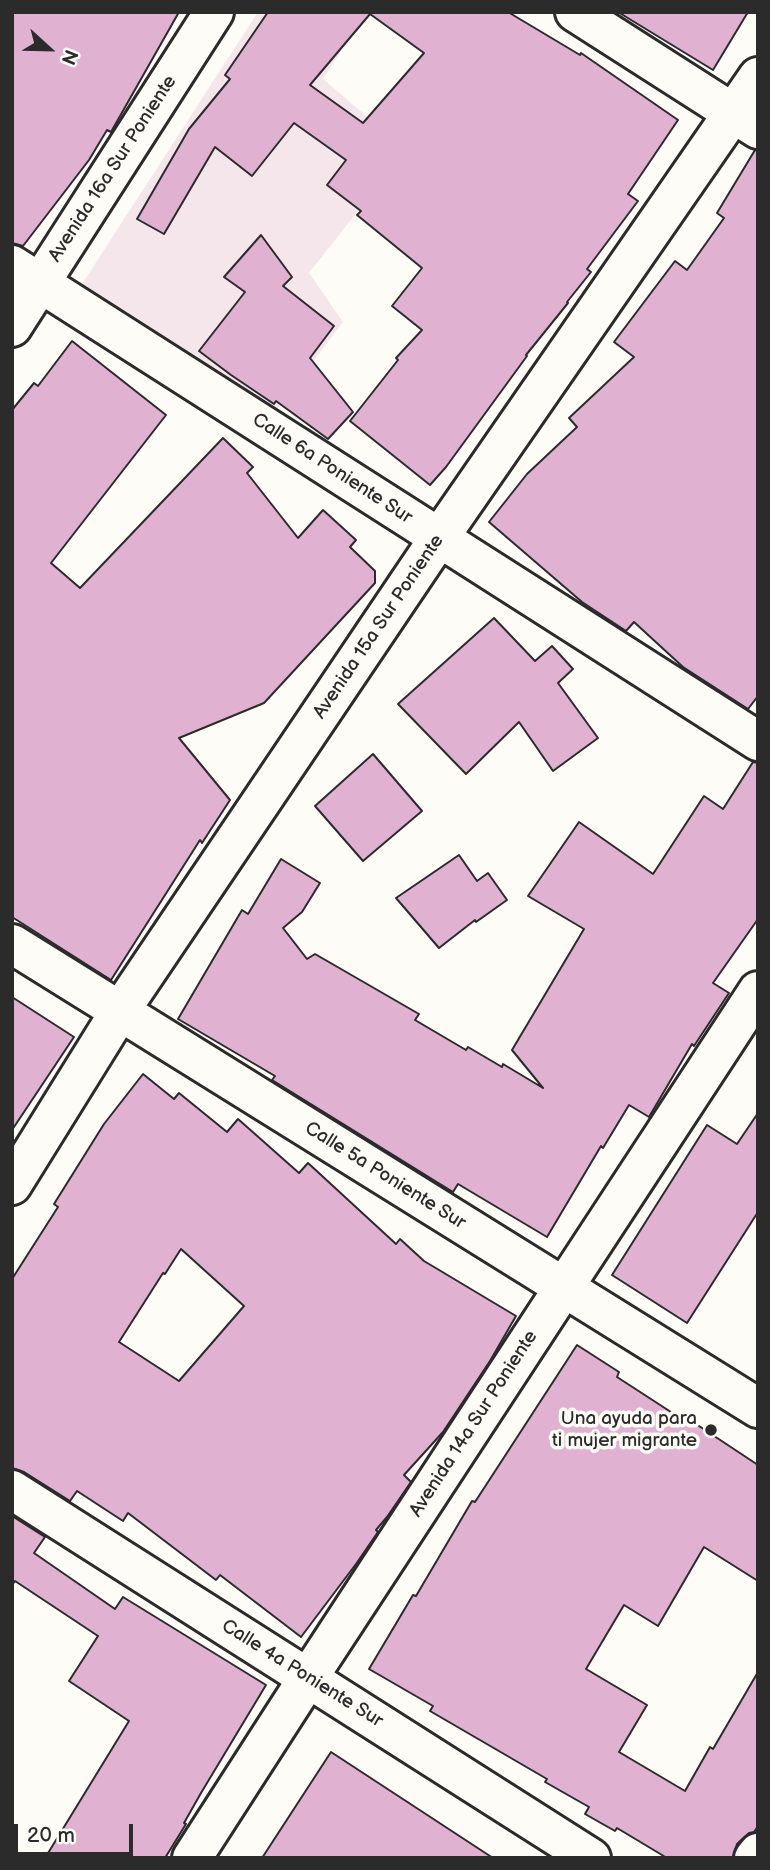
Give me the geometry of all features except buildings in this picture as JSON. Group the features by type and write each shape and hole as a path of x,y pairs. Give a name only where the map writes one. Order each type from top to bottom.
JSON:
{"street":[{"name":"Avenida 16a Sur Poniente","path":"12,327 26,274 214,12"},
{"path":"575,12 745,121"},
{"name":"Avenida 15a Sur Poniente","path":"12,1185 120,1011 439,538 745,121 758,78"},
{"name":"Calle 6a Poniente Sur","path":"26,274 758,741"},
{"name":"Calle 5a Poniente Sur","path":"12,944 758,1408"},
{"name":"Avenida 14a Sur Poniente","path":"192,1858 758,990"},
{"name":"Calle 4a Poniente Sur","path":"12,1490 591,1858"},
{"path":"754,1858 758,1853"}],"shaded area":[{"path":"258,12 291,12 341,51 323,79 406,150 309,273 343,322 273,415 82,284"}],"place":[{"name":"Una ayuda para ti mujer migrante","path":"711,1430"}]}
